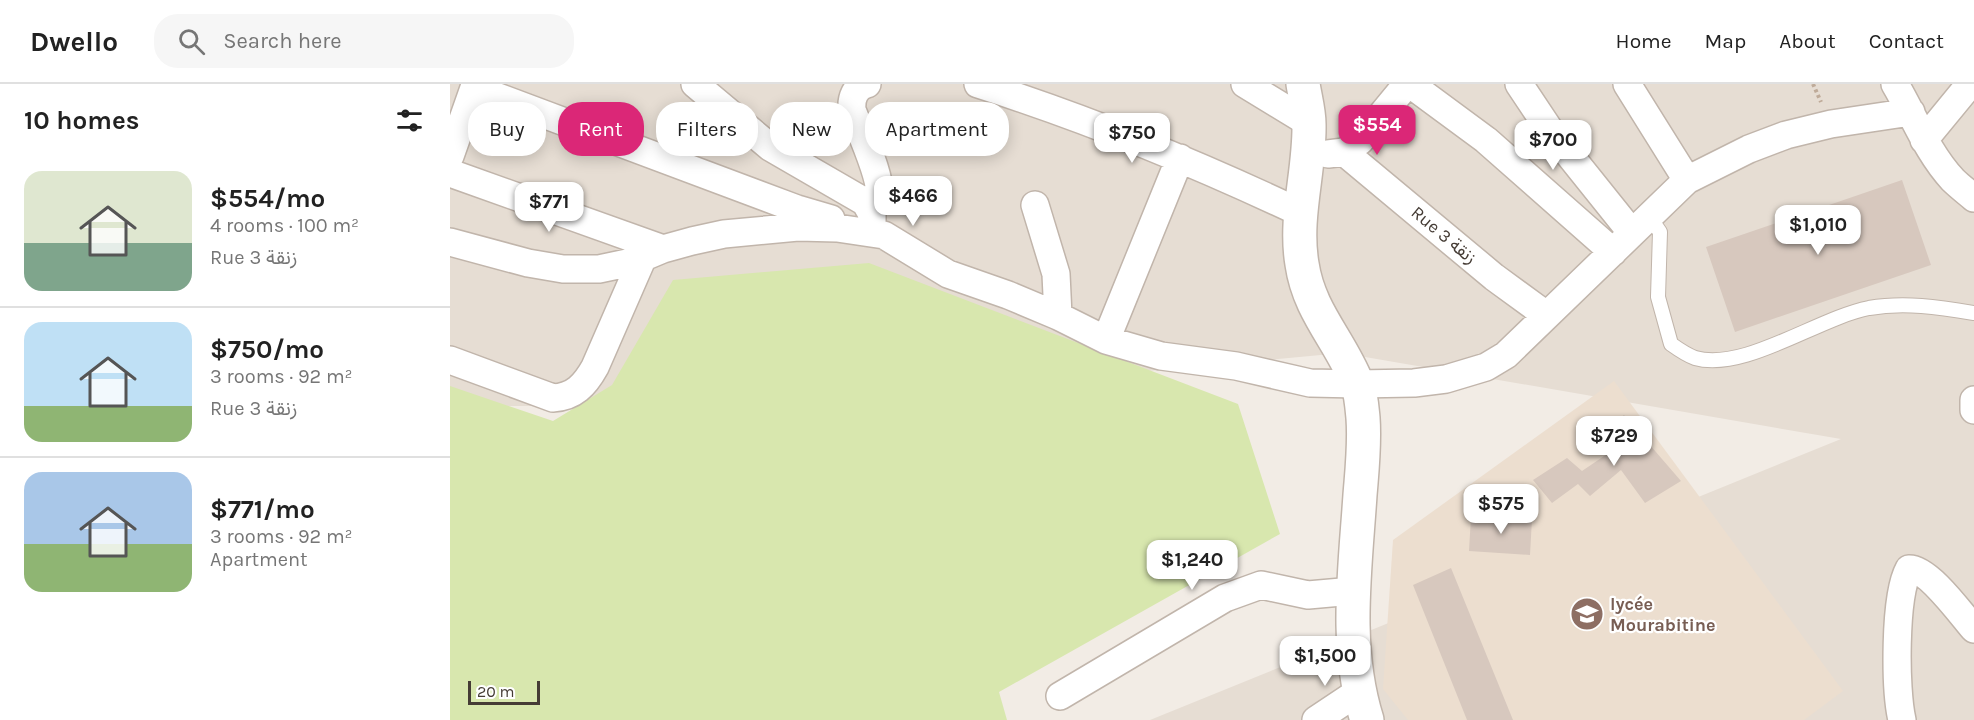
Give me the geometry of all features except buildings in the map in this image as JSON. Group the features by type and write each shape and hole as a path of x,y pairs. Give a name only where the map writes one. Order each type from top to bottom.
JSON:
{"street":[{"path":"695,84 770,147 791,161 859,197 875,225"},
{"path":"978,84 1180,158 1299,212"},
{"path":"1303,84 1310,123 1299,212 1301,262 1306,286 1317,314 1342,353 1357,384 1363,417 1364,447 1353,591 1352,644 1363,706 1316,720"},
{"path":"1306,157 1344,152 1360,141 1408,84 1486,140 1612,252"},
{"path":"1519,84 1551,132 1640,225"},
{"path":"1627,84 1687,180"},
{"path":"1894,84 1924,140 1953,180 1974,198"},
{"path":"1924,140 1970,84"},
{"path":"450,156 469,86 796,209 875,225 948,274 1008,295 1106,340 1161,356 1236,366 1287,379 1357,384 1446,379 1486,367 1506,355 1687,180 1749,149 1786,135 1831,124 1911,112"},
{"path":"1252,86 1310,123"},
{"path":"852,89 852,110 876,173 880,190 875,225"},
{"name":"Rue 3 زنقة","path":"1344,152 1494,277 1546,315"},
{"path":"1106,340 1180,158"},
{"path":"450,173 653,253"},
{"path":"1035,205 1056,274 1058,316"},
{"path":"450,242 528,263 563,269 600,269 724,234 798,227 837,228 875,225"},
{"path":"450,360 553,398 564,398 575,393 586,383 595,367 653,253"},
{"path":"1974,400 1974,410"},
{"path":"1902,720 1898,687 1900,599 1909,569 1925,575 1942,591 1974,629"},
{"path":"1060,696 1225,598 1260,585 1308,595 1353,591"}],"lane":[{"path":"1640,225 1660,232 1658,297 1671,344 1694,358 1719,361 1739,358 1841,316 1870,308 1923,305 1974,313"}],"shaded area":[{"path":"450,84 1974,84 1974,720 1150,720 1841,439 1342,353 767,406 450,406"},
{"name":"lycée Mourabitine","path":"1614,381 1843,691 1804,720 1408,720 1383,689 1393,540"}],"green space":[{"path":"869,263 1238,404 1280,534 999,692 1007,720 450,720 450,386 553,421 612,385 673,280"}],"place":[{"name":"lycée Mourabitine","path":"1587,614"}]}
